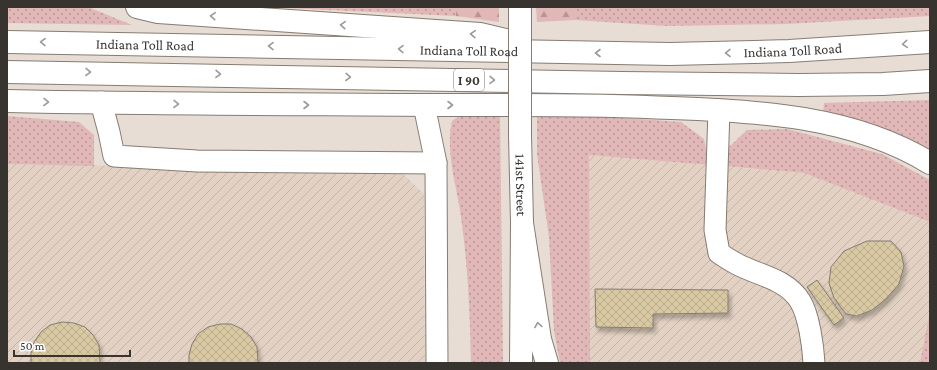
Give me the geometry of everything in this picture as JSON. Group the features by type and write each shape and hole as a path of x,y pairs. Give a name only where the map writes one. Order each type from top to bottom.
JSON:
{"main road":[{"path":"137,7 158,12 480,34 566,53"},
{"name":"141st Street","path":"520,7 522,223 520,363"},
{"name":"Indiana Toll Road","path":"7,42 670,54 789,51 930,42"},
{"name":"Indiana Toll Road","path":"7,72 622,83 830,84 930,81"},
{"path":"7,101 628,106 719,110 784,115 832,125 880,140 930,163"},
{"path":"522,223 540,339 547,363"}],"lane":[{"path":"101,102 114,156 197,161 436,164"},
{"path":"424,105 436,164 437,363"},
{"path":"719,110 715,230 719,253 738,265 759,272 785,286 800,300 812,337 814,363"}],"shaded area":[{"path":"589,155 804,173 930,222 930,311 920,363 590,363"},
{"path":"7,164 399,170 424,194 425,363 7,363"}],"green space":[{"path":"7,7 88,7 132,25 7,23"},
{"path":"266,7 456,7 456,16"},
{"path":"456,7 499,7 499,22 456,16"},
{"path":"536,7 575,7 575,20 537,22"},
{"path":"575,7 930,7 930,16 785,24 667,26 575,20"},
{"path":"930,100 930,149 878,127 823,113 824,103"},
{"path":"500,111 503,363 471,363 467,272 461,217 452,169 450,133 452,121 462,114"},
{"path":"537,112 681,122 704,139 709,165 589,155 590,363 560,363 554,331 549,237 537,154"},
{"path":"7,116 79,122 94,135 94,166 7,164"},
{"path":"787,129 882,154 930,180 930,222 804,173 725,166 729,147 747,130"},
{"path":"930,311 930,363 920,363"}],"building":[{"path":"867,241 891,241 901,252 904,266 899,284 886,299 872,310 857,316 846,314 834,298 829,283 831,267 844,251"},
{"path":"817,280 844,318 834,325 807,287"},
{"path":"595,289 728,290 728,313 653,314 653,328 596,327"},
{"path":"62,322 74,323 85,327 93,335 99,345 100,363 31,363 31,353 34,342 41,332 50,325"},
{"path":"220,324 231,324 242,329 251,337 257,347 258,363 189,363 189,355 192,344 198,334 208,327"}]}
